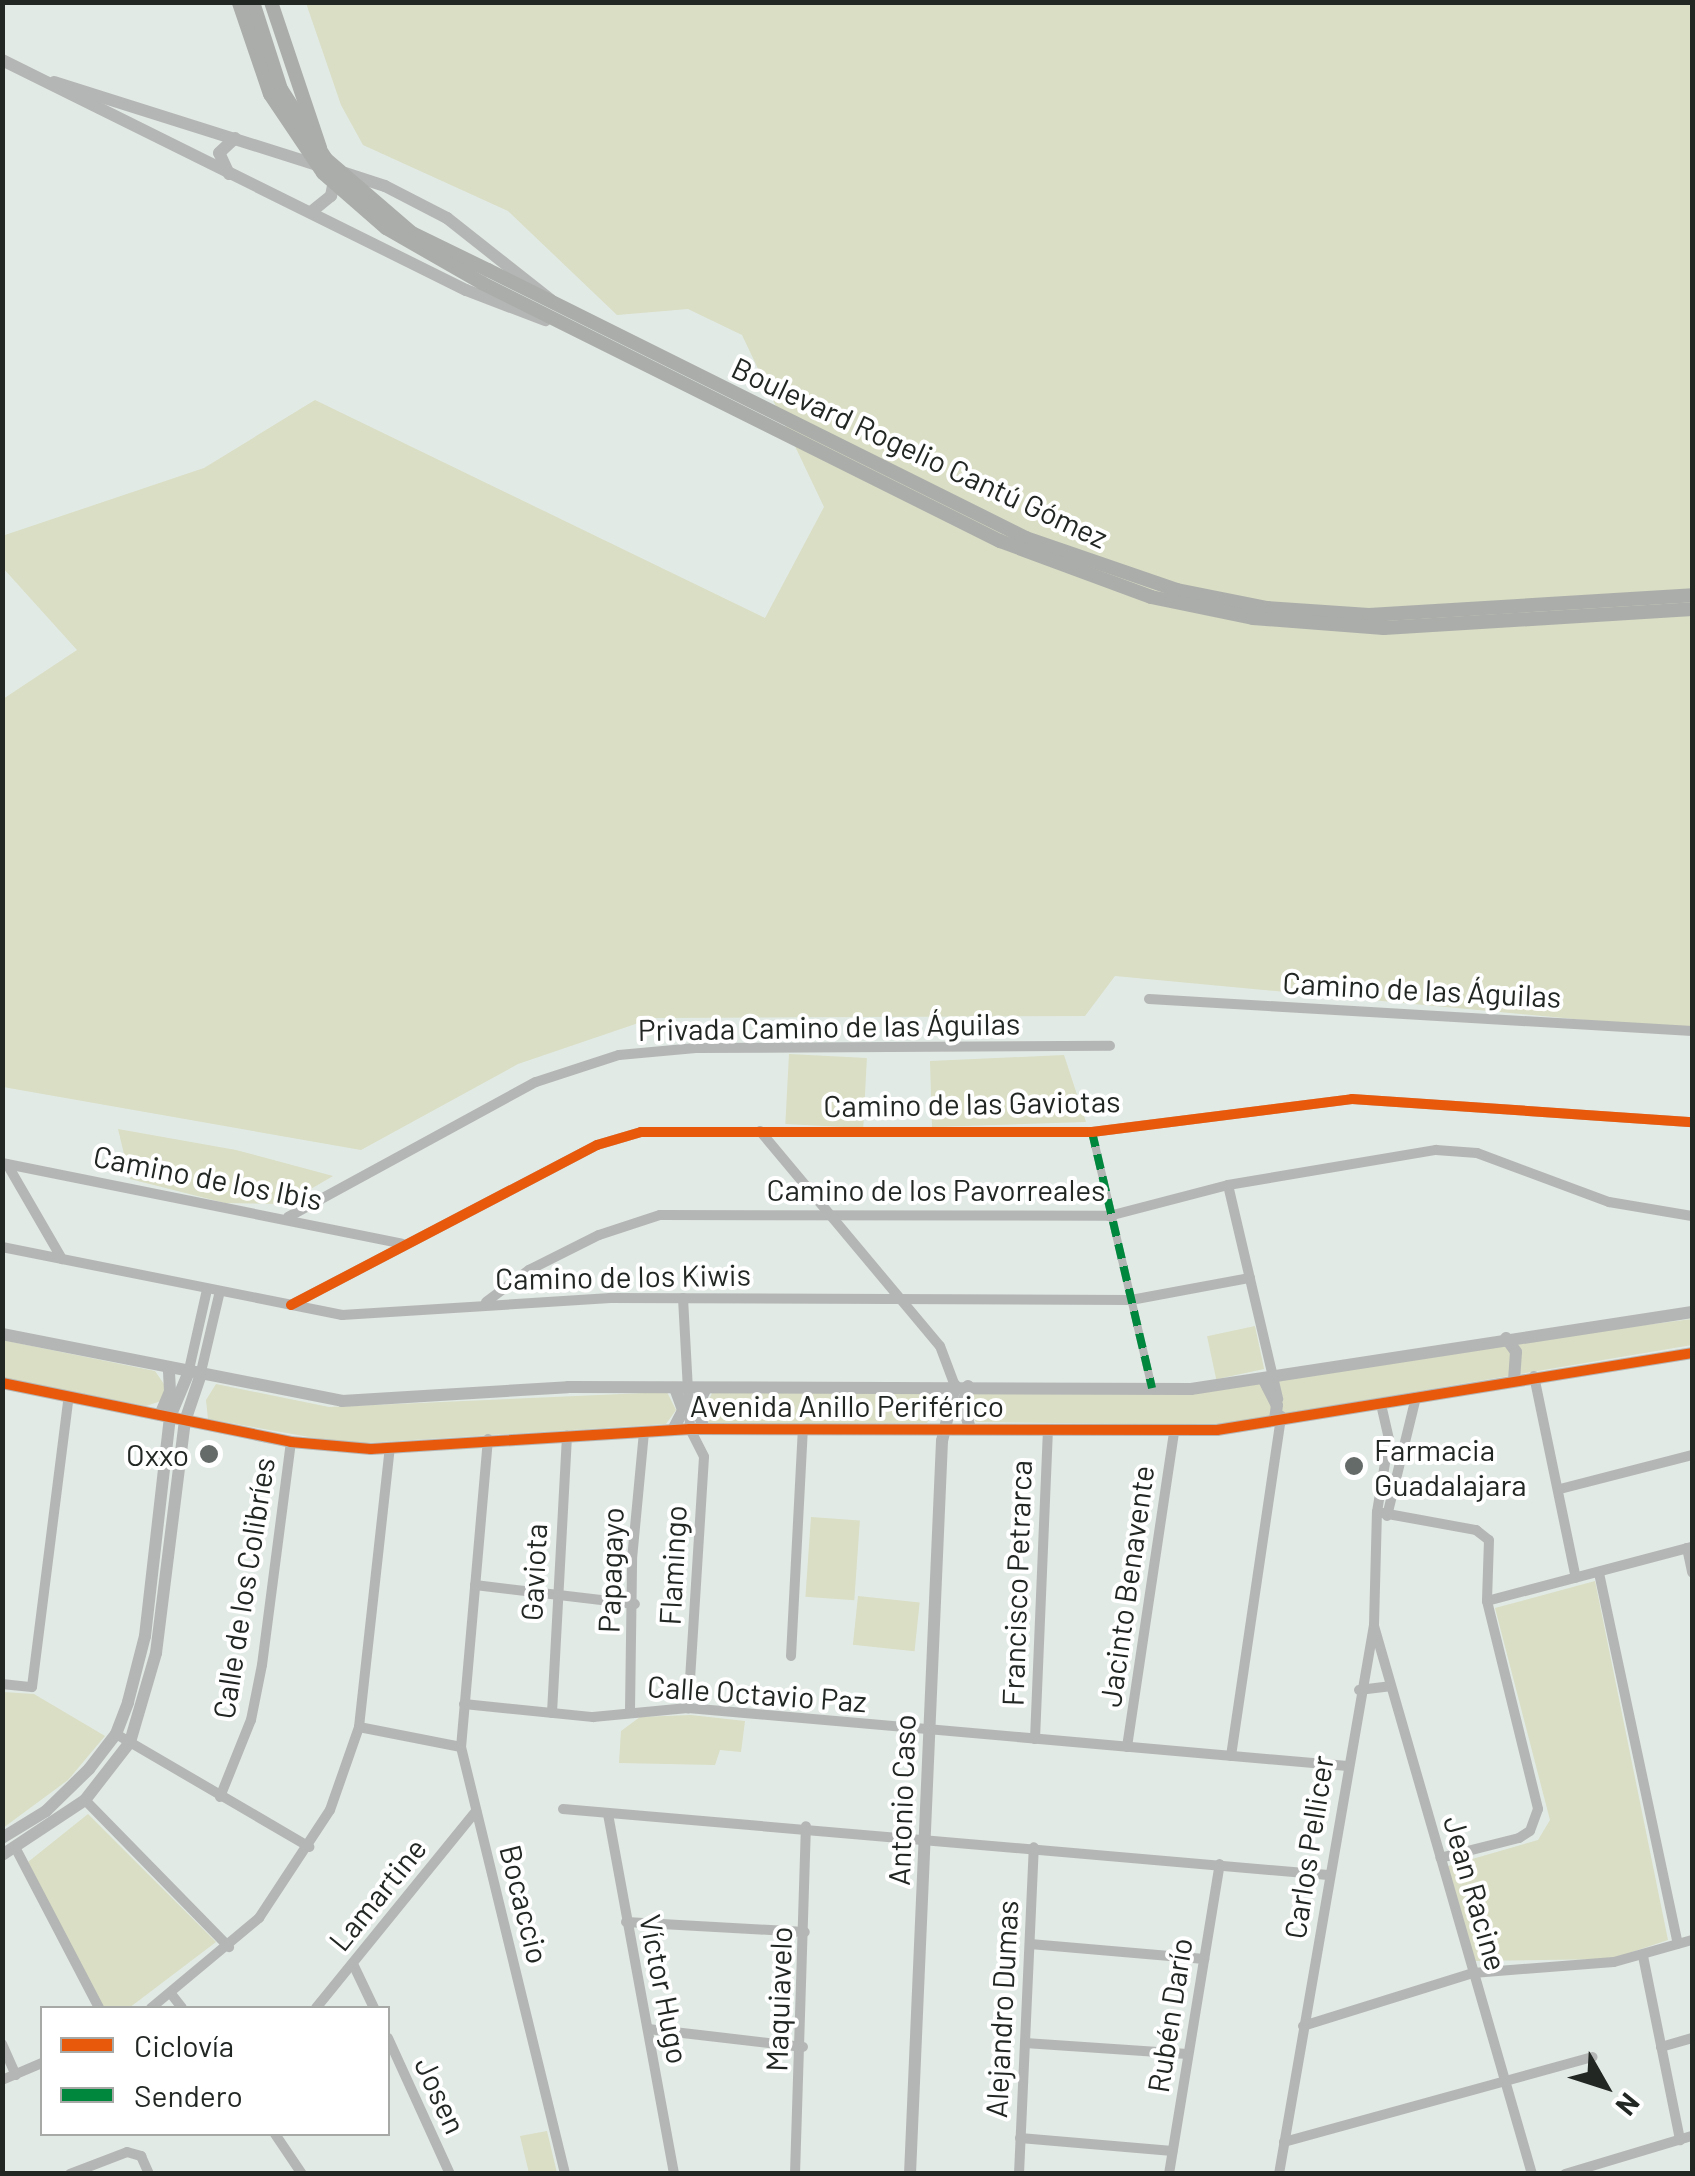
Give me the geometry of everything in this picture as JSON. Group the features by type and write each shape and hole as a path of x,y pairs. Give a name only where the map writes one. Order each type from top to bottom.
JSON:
{"main road":[{"name":"Boulevard Rogelio Cantú Gómez","path":"253,2 281,89 326,159 412,233 562,325 1000,541 1151,597 1253,618 1384,628 1692,609"},
{"path":"270,2 316,124 327,168"},
{"name":"Boulevard Rogelio Cantú Gómez","path":"239,3 270,94 322,173 386,228 1026,538 1177,590 1267,608 1369,615 1692,596"}],"street":[{"name":"Boulevard Rogelio Cantú Gómez","path":"2,60 466,290 562,325"},
{"name":"Boulevard Rogelio Cantú Gómez","path":"37,77 385,186 463,228 556,308"},
{"path":"230,174 220,153 235,138"},
{"path":"311,212 331,196 327,168"},
{"name":"Camino de las Águilas","path":"1149,999 1692,1031"},
{"name":"Privada Camino de las Águilas","path":"288,1217 547,1077 619,1056 696,1048 1110,1046"},
{"name":"Camino de las Gaviotas","path":"291,1304 402,1244 622,1136 760,1130 1092,1132 1352,1099 1692,1122"},
{"path":"760,1130 952,1363 962,1386 970,1429"},
{"path":"1092,1132 1152,1388"},
{"name":"Camino de los Pavorreales","path":"486,1302 529,1270 637,1220 831,1213 1109,1216 1228,1184 1458,1149 1609,1202 1692,1216"},
{"path":"5,1164 62,1259"},
{"name":"Camino de los Ibis","path":"5,1164 288,1217 402,1244"},
{"path":"1228,1184 1282,1419 1231,1756"},
{"name":"Camino de los Kiwis","path":"2,1247 342,1315 486,1302 683,1298 1131,1300 1250,1278"},
{"path":"98,2006 9,1852 85,1800 130,1742 156,1653 179,1419 199,1376 206,1290"},
{"path":"2,1838 60,1799 116,1734 145,1636 179,1419 199,1376 220,1292"},
{"name":"Flamingo","path":"683,1298 681,1388 704,1457 688,1708"},
{"name":"Avenida Anillo Periférico","path":"2,1334 199,1376 342,1401 681,1388 934,1384 1152,1388 1273,1378 1692,1311"},
{"path":"1528,1335 1525,1364 1534,1376 1576,1578"},
{"path":"1506,1338 1516,1352 1514,1379"},
{"name":"Avenida Anillo Periférico","path":"2,1383 291,1442 390,1448 488,1438 697,1429 1174,1432 1282,1419 1692,1353"},
{"path":"170,1370 170,1391 179,1419"},
{"path":"934,1384 942,1408 939,1430"},
{"path":"939,1430 962,1386"},
{"path":"673,1430 683,1410 681,1388"},
{"path":"697,1429 697,1407 706,1388"},
{"path":"2,1684 32,1686 69,1396"},
{"name":"Carlos Pellicer","path":"1279,2174 1359,1690 1374,1625 1379,1528 1416,1397"},
{"name":"Carlos Pellicer","path":"1381,1403 1389,1438 1383,1512"},
{"path":"791,1656 803,1429"},
{"name":"Antonio Caso","path":"910,2174 939,1430"},
{"name":"Francisco Petrarca","path":"1035,1739 1048,1430"},
{"name":"Papagayo","path":"630,1710 635,1604 632,1560 644,1432"},
{"name":"Jacinto Benavente","path":"1127,1747 1174,1432"},
{"name":"Gaviota","path":"552,1712 555,1594 567,1436"},
{"name":"Bocaccio","path":"488,1438 461,1747 565,2174"},
{"name":"Calle de los Colibríes","path":"220,1797 255,1702 291,1442"},
{"path":"155,2006 229,1947 268,1906 310,1847 330,1810 359,1727 390,1448"},
{"path":"1560,1489 1692,1454"},
{"path":"1383,1512 1484,1534 1487,1601 1536,1822 1519,1838 1440,1858"},
{"path":"1487,1601 1690,1548 1692,1572"},
{"path":"1599,1574 1678,1944"},
{"path":"475,1585 635,1604"},
{"name":"Jean Racine","path":"1374,1625 1532,2174"},
{"path":"1359,1690 1390,1686"},
{"name":"Calle Octavio Paz","path":"464,1704 603,1717 630,1710 688,1708 1346,1766"},
{"path":"359,1727 461,1747"},
{"path":"116,1734 310,1847"},
{"path":"85,1800 229,1947"},
{"path":"563,1809 806,1826 1328,1876"},
{"name":"Lamartine","path":"318,2006 476,1811"},
{"name":"Víctor Hugo","path":"608,1814 674,2174"},
{"name":"Maquiavelo","path":"795,2174 803,2048 806,1826"},
{"name":"Alejandro Dumas","path":"1019,2174 1034,1847"},
{"name":"Rubén Darío","path":"1169,2174 1220,1864"},
{"path":"626,1922 805,1932"},
{"path":"1303,2026 1474,1974 1642,1956 1692,1940"},
{"path":"1030,1944 1204,1959"},
{"path":"1570,2173 1605,2168 1686,2138 1642,1956"},
{"path":"353,1964 373,2006"},
{"path":"172,1995 180,2006"},
{"path":"648,2029 803,2048"},
{"path":"1661,2046 1692,2038"},
{"name":"Josen","path":"390,2042 450,2174"},
{"path":"1025,2043 1188,2054"},
{"path":"2,2044 16,2074"},
{"path":"1284,2142 1593,2057"},
{"path":"2,2080 40,2064"},
{"path":"275,2136 302,2174"},
{"path":"1020,2138 1172,2151"},
{"path":"70,2174 127,2152 140,2156 150,2174"}],"green space":[{"path":"306,3 1692,3 1692,1030 1115,976 1085,1016 653,1018 518,1064 361,1150 3,1087 3,699 77,650 3,568 2,536 204,468 315,400 765,618 824,507 742,335 688,309 617,315 508,211 363,145 341,105"},
{"path":"789,1054 867,1058 863,1128 785,1124"},
{"path":"1064,1055 1086,1122 932,1127 930,1061"},
{"path":"118,1129 236,1150 333,1176 285,1204 225,1203 130,1179"},
{"path":"1692,1319 1692,1345 1217,1425 976,1422 969,1411 973,1391 1138,1391"},
{"path":"1255,1326 1264,1369 1216,1379 1207,1336"},
{"path":"2,1340 155,1371 166,1387 161,1401 146,1406 3,1378"},
{"path":"216,1384 329,1407 667,1392 676,1410 666,1424 349,1444 208,1419 206,1400"},
{"path":"712,1393 932,1393 935,1410 927,1423 710,1425 703,1413"},
{"path":"811,1517 860,1520 854,1600 805,1597"},
{"path":"1595,1581 1668,1940 1611,1959 1474,1961 1448,1866 1538,1840 1550,1820 1495,1608"},
{"path":"858,1596 920,1602 915,1651 853,1645"},
{"path":"3,1692 34,1694 105,1736 68,1780 3,1828"},
{"path":"691,1715 745,1721 741,1752 720,1750 715,1765 619,1763 621,1731 640,1717"},
{"path":"88,1814 216,1942 132,2006 101,2006 28,1862"},
{"path":"547,2131 557,2173 529,2173 520,2136"}],"marked path":[{"path":"1092,1132 1152,1388"}],"cycle path":[{"path":"291,1305 597,1145 641,1132 1092,1132 1352,1099 1692,1122"},
{"path":"2,1383 291,1442 371,1449 690,1429 1217,1430 1692,1353"}],"place":[{"name":"Oxxo","path":"209,1454"},
{"name":"Farmacia Guadalajara","path":"1354,1466"}]}
